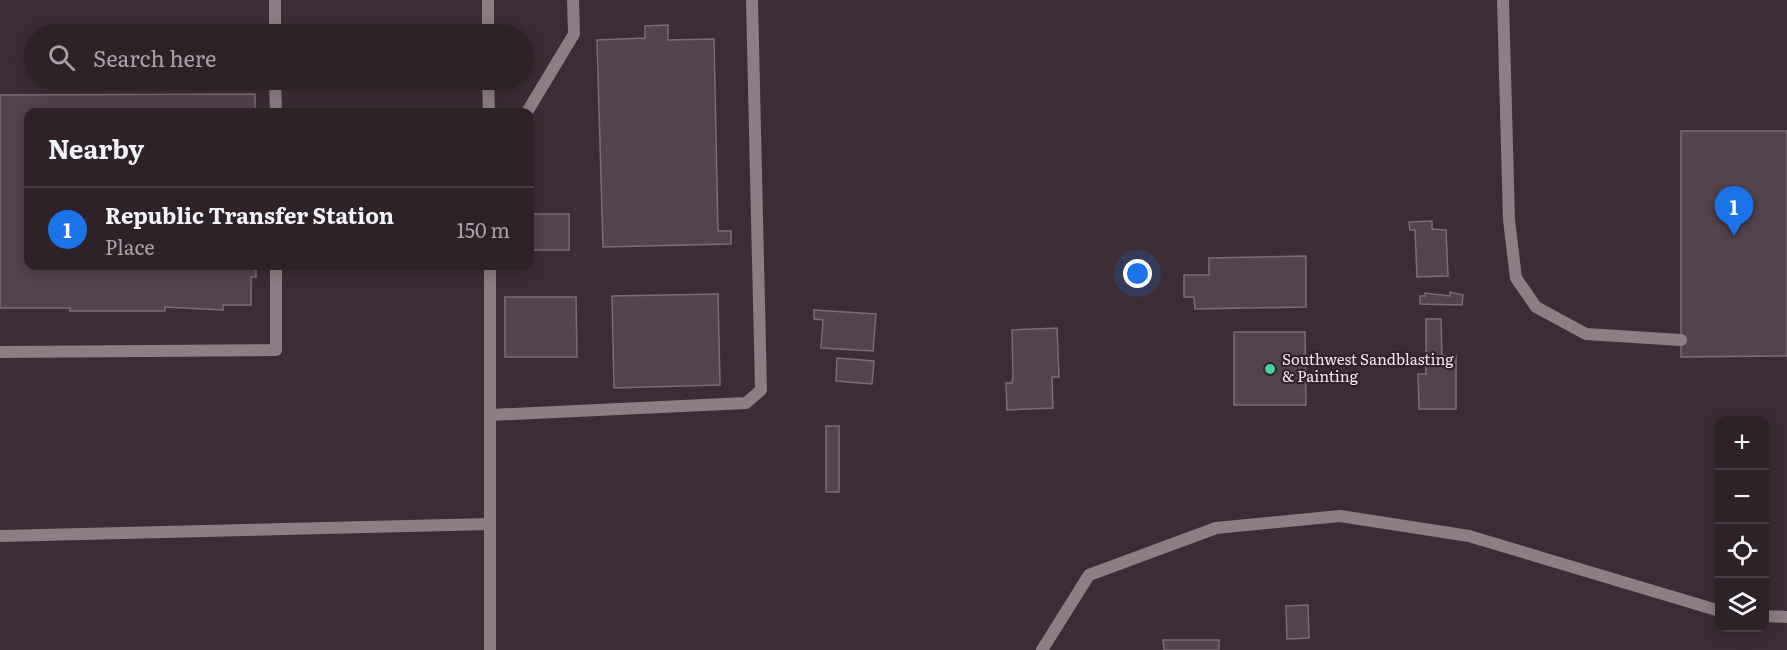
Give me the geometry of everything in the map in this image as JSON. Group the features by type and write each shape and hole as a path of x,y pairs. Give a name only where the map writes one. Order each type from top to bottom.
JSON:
{"lane":[{"path":"275,0 275,24"},
{"path":"488,0 488,24"},
{"path":"529,108 574,34 573,0"},
{"path":"490,415 746,403 761,390 752,0"},
{"path":"1503,0 1509,220 1516,278 1536,308 1586,333 1681,340"},
{"path":"275,90 276,108"},
{"path":"488,90 489,108"},
{"path":"0,352 276,350 276,270"},
{"path":"489,270 490,650"},
{"path":"1042,650 1089,575 1216,528 1340,516 1469,536 1715,610"},
{"path":"0,536 490,524"},
{"path":"1769,616 1787,617"}],"building":[{"path":"668,25 668,40 714,39 718,231 731,231 731,244 603,247 597,40 645,38 645,26"},
{"path":"255,94 255,108 24,108 24,270 256,270 256,277 251,277 251,305 223,305 223,310 165,307 165,311 0,308 0,95"},
{"path":"1681,131 1787,131 1787,356 1681,357"},
{"path":"534,214 569,214 569,250 534,250"},
{"path":"1432,221 1432,229 1446,230 1448,276 1417,277 1415,230 1410,230 1409,222"},
{"path":"1306,256 1306,307 1195,309 1194,297 1184,297 1184,275 1209,275 1209,258"},
{"path":"1450,292 1463,295 1462,305 1420,304 1420,296 1425,296 1425,293 1450,296"},
{"path":"718,294 720,385 614,388 612,296"},
{"path":"505,297 576,297 577,357 505,357"},
{"path":"814,310 876,314 873,351 821,348 823,320 814,319"},
{"path":"1426,319 1441,319 1442,356 1456,356 1456,409 1419,409 1418,374 1426,374"},
{"path":"1057,328 1059,377 1052,377 1053,408 1007,410 1006,383 1012,383 1013,377 1012,330"},
{"name":"Southwest Sandblasting & Painting","path":"1234,332 1305,332 1306,405 1234,405"},
{"path":"837,358 874,361 872,384 836,381"},
{"path":"826,426 839,426 839,492 826,492"},
{"path":"1308,605 1309,638 1287,639 1286,606"},
{"path":"1163,640 1219,640 1219,650 1164,650"}],"place":[{"name":"Republic Transfer Station","path":"1734,236"},
{"name":"Southwest Sandblasting & Painting","path":"1270,369"}]}
